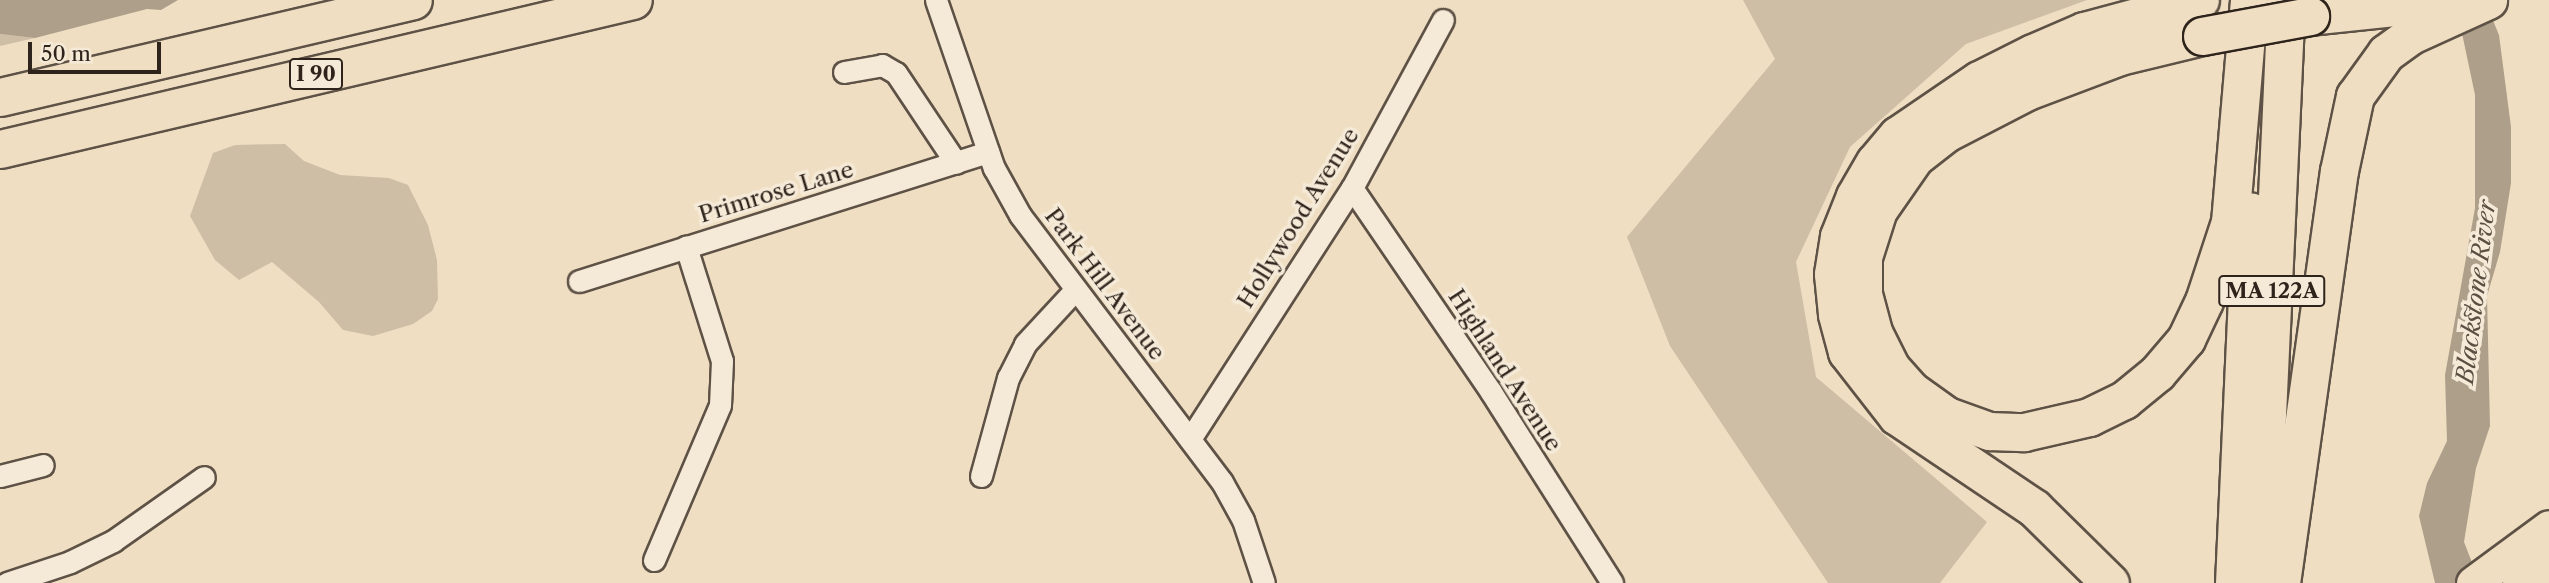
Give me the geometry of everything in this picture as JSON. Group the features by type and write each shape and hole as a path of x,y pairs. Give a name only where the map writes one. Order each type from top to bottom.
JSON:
{"highway":[{"name":"I 90","path":"0,97 413,0"},
{"name":"I 90","path":"0,149 633,0"},
{"path":"2110,583 2034,508 1897,416 1847,352 1833,274 1839,236 1855,196 1875,162 1898,135 1979,80 2033,53 2084,31 2200,0"},
{"path":"2249,0 2230,222 2204,301 2186,339 2157,373 2124,400 2089,417 2024,432 1989,431 1947,416 1912,391 1891,368 1873,332 1863,295 1863,257 1878,209 1915,157 1946,133 2027,91 2120,56 2202,36 2298,8 2441,8 2488,0"},
{"name":"MA 122A","path":"2234,583 2236,474 2252,182 2255,0"},
{"name":"MA 122A","path":"2260,583 2298,8"},
{"path":"2281,583 2346,128 2367,75 2386,53 2441,8"}],"main road":[{"path":"2473,583 2549,527"},
{"path":"2519,583 2549,562"}],"street":[{"name":"Park Hill Avenue","path":"936,0 988,152 1020,215 1074,291 1190,439 1235,504 1264,583"},
{"name":"Hollywood Avenue","path":"1190,439 1352,188 1443,20"},
{"path":"844,72 882,65 896,73 956,163"},
{"name":"Primrose Lane","path":"579,281 988,152"},
{"name":"Highland Avenue","path":"1352,188 1491,393 1612,583"},
{"path":"654,560 720,405 722,361 686,247"},
{"path":"981,476 1008,378 1026,344 1074,291"},
{"path":"0,475 43,465"},
{"path":"8,583 70,562 113,541 204,477"}],"shaded area":[{"path":"1743,0 2087,0 1966,44 1850,147 1796,262 1816,377 1987,522 1940,583 1828,583 1670,346 1627,237 1775,59"},
{"path":"0,34 35,38 0,46"},
{"path":"285,144 304,161 340,175 389,178 408,185 428,225 437,260 438,299 432,311 413,324 373,336 343,330 319,302 272,262 239,280 215,260 190,216 213,153 235,145"}],"water":[{"path":"0,0 178,0 161,10 147,9 35,38 0,34"},
{"name":"Blackstone River","path":"2455,0 2492,18 2499,35 2511,127 2511,183 2500,252 2487,296 2490,426 2476,468 2464,542 2480,583 2435,583 2419,516 2427,483 2447,441 2445,375 2475,208 2475,95"}]}
